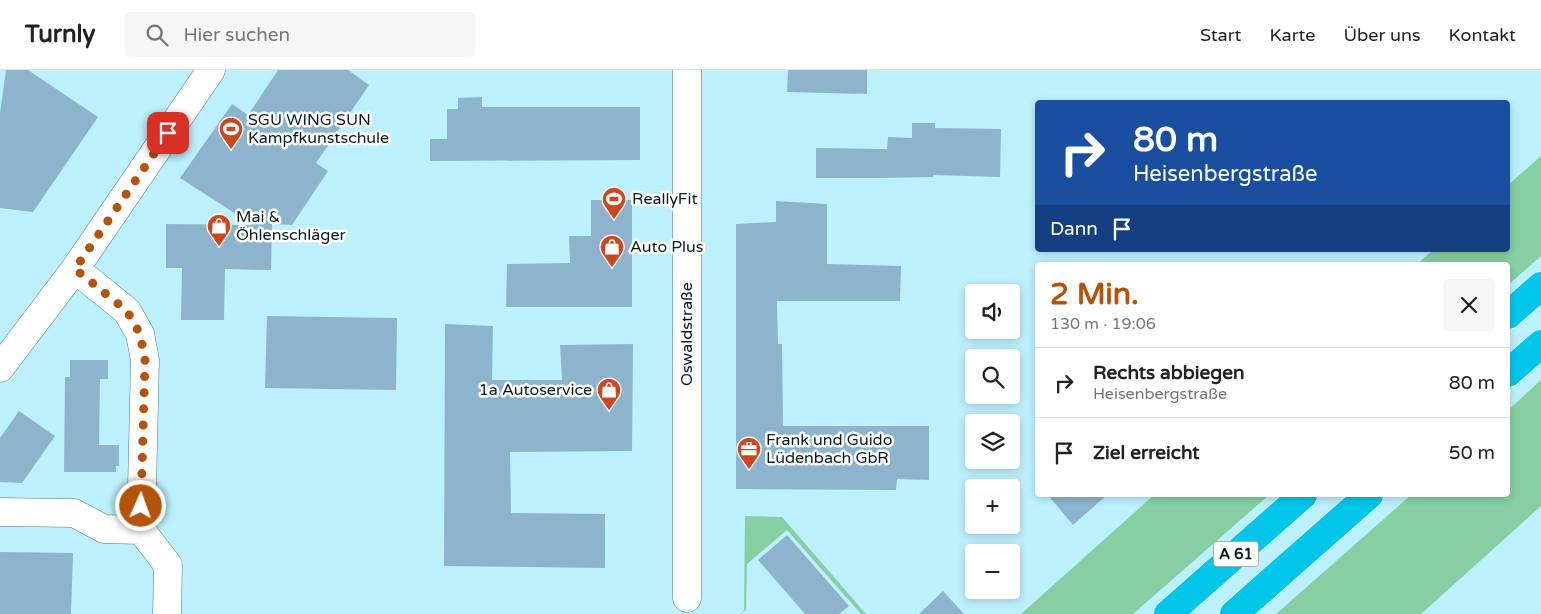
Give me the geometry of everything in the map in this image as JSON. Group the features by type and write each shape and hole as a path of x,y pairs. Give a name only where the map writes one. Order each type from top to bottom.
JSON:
{"highway":[{"path":"1510,314 1541,286"},
{"path":"1510,371 1541,344"},
{"name":"A 61","path":"1168,614 1301,497"},
{"name":"A 61","path":"1234,614 1367,497"}],"street":[{"path":"0,368 75,269 212,70"},
{"name":"Oswaldstraße","path":"687,70 687,598"},
{"path":"75,269 127,311 140,334 145,360 140,530 168,565 167,614"},
{"path":"0,512 74,513 104,529 140,530"}],"green space":[{"path":"1541,156 1541,256 1510,283 1510,262 1419,262 1431,252 1510,252 1510,183"},
{"path":"1541,380 1541,506 1421,614 1276,614 1409,497 1510,497 1510,408"},
{"path":"1152,497 1267,497 1133,614 1021,614"},
{"path":"745,516 782,517 866,614 861,614 787,530 747,564 746,610 740,614 744,610"}],"building":[{"path":"6,70 28,70 98,117 33,212 0,208 0,113"},
{"path":"278,70 348,70 369,85 316,163 328,171 292,225 272,224 271,270 225,269 224,320 181,320 182,268 166,268 166,224 253,225 180,178 232,104 248,115"},
{"path":"788,70 867,70 867,94 787,92"},
{"path":"482,97 482,107 640,107 640,160 430,161 430,139 447,139 447,109 458,109 458,98"},
{"path":"912,123 935,123 935,128 1001,129 1000,177 933,175 933,177 816,178 816,148 887,149 888,137 912,138"},
{"path":"591,200 632,200 632,307 506,307 507,264 570,263 569,236 591,236"},
{"path":"776,201 827,204 827,264 901,266 900,301 777,301 778,344 782,344 783,426 929,426 929,480 897,479 896,490 736,489 736,224 776,222"},
{"path":"267,316 397,318 396,390 265,388"},
{"path":"445,324 493,326 492,380 562,380 560,345 633,344 632,451 510,452 511,513 605,514 605,568 444,566"},
{"path":"70,360 108,360 108,379 100,379 99,445 119,445 119,466 116,466 116,472 64,472 65,377 70,377"},
{"path":"19,411 55,436 22,483 0,482 0,438"},
{"path":"1050,497 1105,497 1073,525"},
{"path":"787,535 849,606 839,614 805,614 758,560"},
{"path":"0,552 73,553 71,614 0,614"},
{"path":"943,591 964,614 919,614"}],"place":[{"name":"SGU WING SUN Kampfkunstschule","path":"231,150"},
{"name":"ReallyFit","path":"614,220"},
{"name":"Mai & Öhlenschläger","path":"219,247"},
{"name":"Auto Plus","path":"612,268"},
{"name":"1a Autoservice","path":"609,411"},
{"name":"Frank und Guido Lüdenbach GbR","path":"749,470"}],"route":[{"path":"141,506 145,360 140,334 127,311 75,269 168,133"}]}
